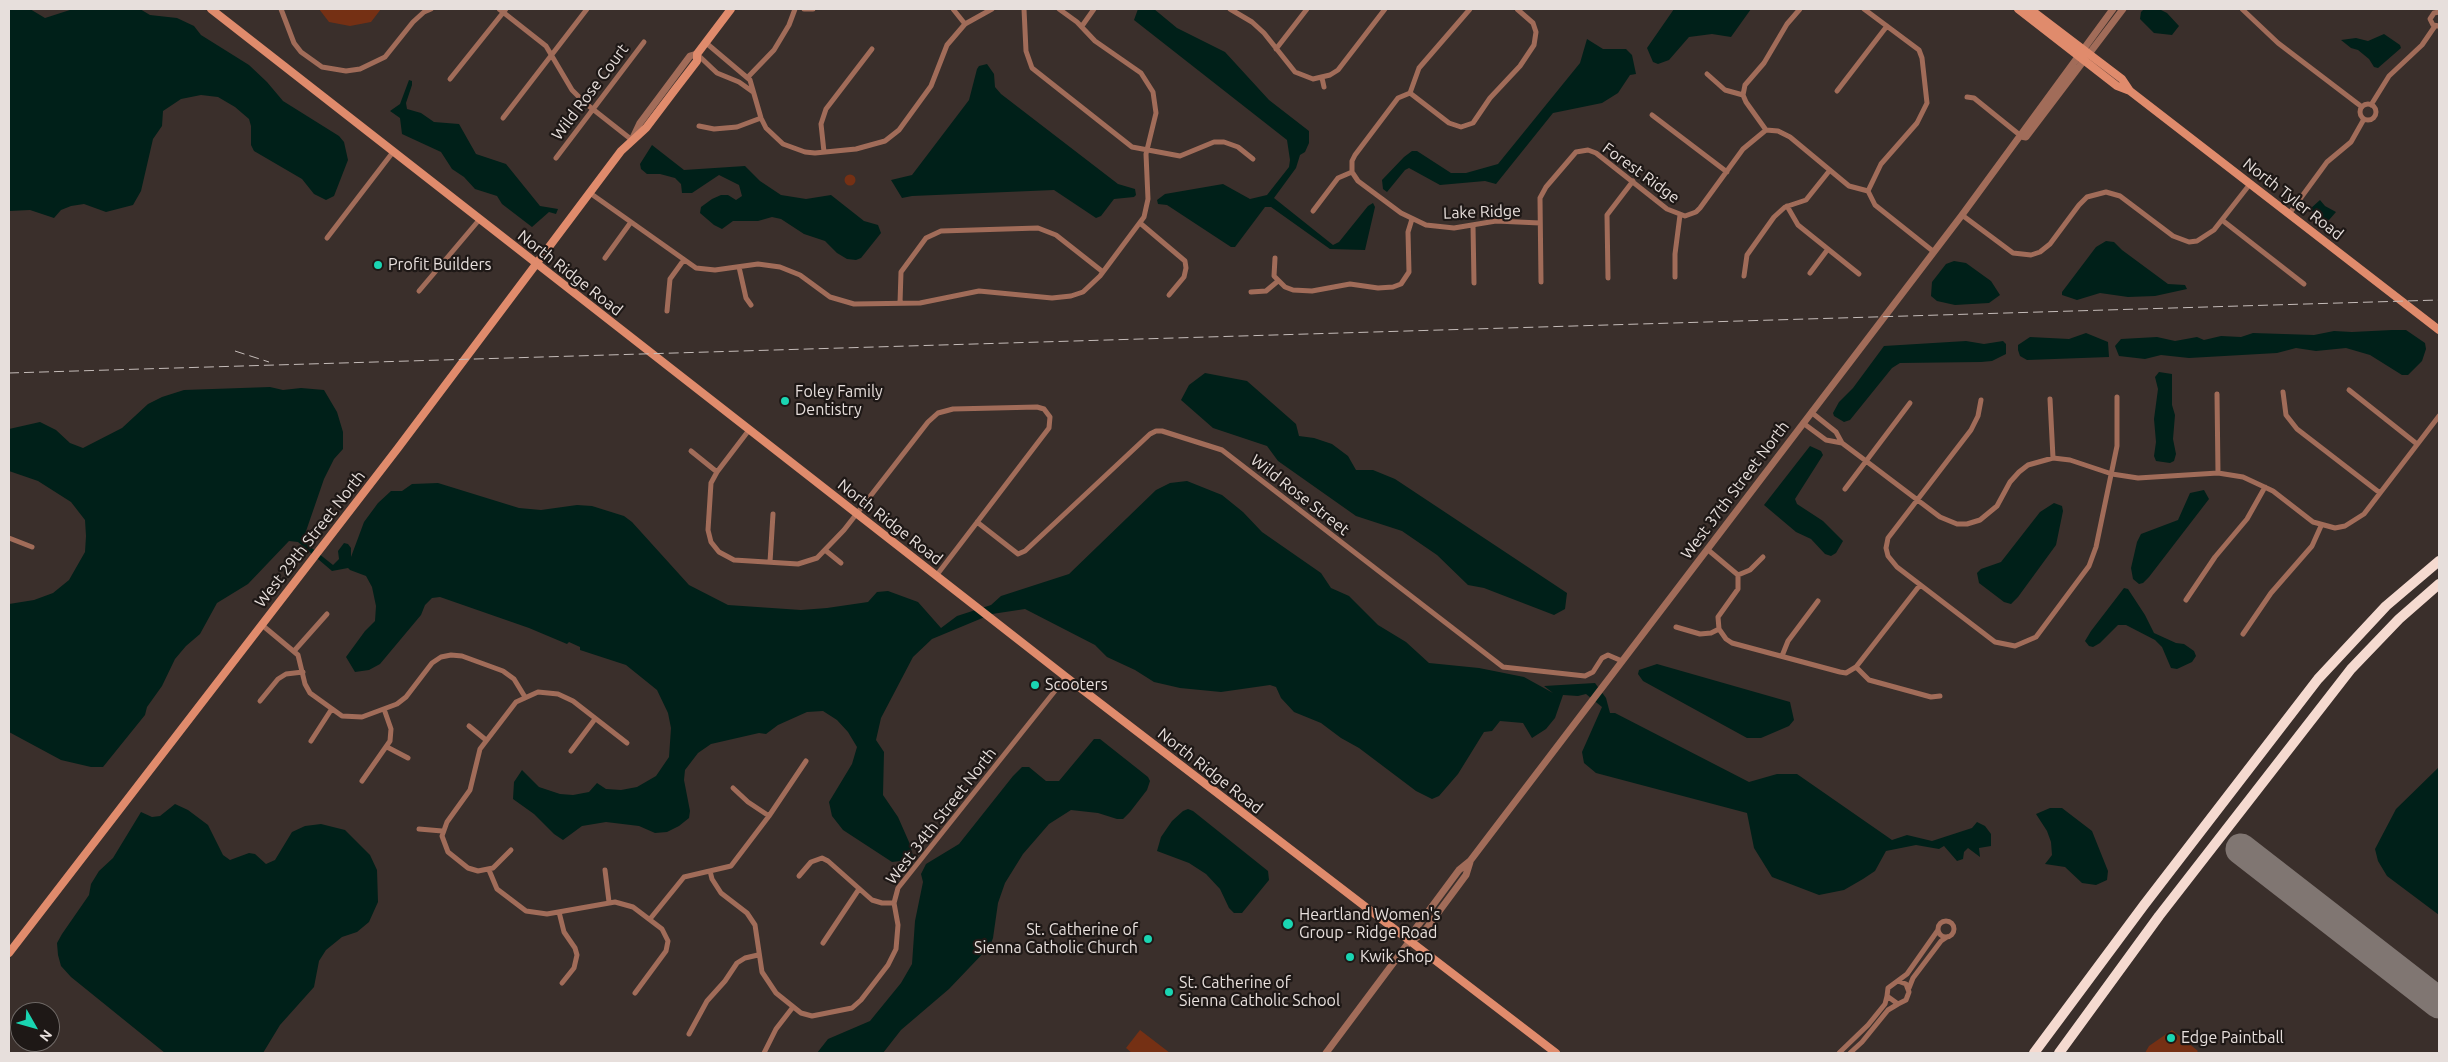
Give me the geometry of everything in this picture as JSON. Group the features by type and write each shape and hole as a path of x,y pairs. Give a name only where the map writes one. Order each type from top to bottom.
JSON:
{"highway":[{"path":"2034,1053 2144,905 2318,680 2371,621 2439,562"},
{"path":"2059,1053 2160,916 2305,728 2368,650 2399,619 2439,584"}],"main road":[{"name":"North Ridge Road","path":"210,9 995,622 1409,942 1556,1053"},
{"name":"West 29th Street North","path":"9,953 262,625 590,193 632,140 646,128 697,61 696,54 731,9"},
{"name":"North Tyler Road","path":"2018,9 2080,59 2117,86 2130,91 2439,330"},
{"name":"North Tyler Road","path":"2030,9 2122,79 2130,91"}],"street":[{"path":"281,9 294,43 301,52 322,67 346,71 360,69 385,57 413,22 424,12 432,9"},
{"path":"503,118 587,9"},
{"path":"748,77 774,50 789,25 795,9"},
{"path":"804,9 813,9"},
{"path":"953,9 966,24"},
{"path":"705,42 748,77 753,85 753,92 766,128 783,144 805,152 868,148 885,141 899,130 931,86 947,45 966,24 992,9"},
{"path":"1024,9 1027,57 1037,74 1126,143 1147,151 1180,156 1219,141 1238,147 1253,159"},
{"path":"590,193 683,261 703,270 758,264 780,267 800,275 830,297 854,304 920,303 979,291 1063,297 1083,292 1093,285 1140,224 1148,208 1147,151 1156,113 1153,92 1141,73 1095,41 1082,26 1059,9"},
{"path":"1082,26 1094,9"},
{"path":"1230,9 1258,27 1295,72 1313,79 1322,78 1338,70 1385,9"},
{"path":"1276,48 1307,9"},
{"path":"1313,211 1338,178 1352,172 1352,161 1355,155 1398,98 1410,93 1419,68 1470,9"},
{"path":"1410,93 1449,123 1461,127 1473,122 1490,98 1520,66 1534,45 1536,32 1533,23 1517,9"},
{"path":"1766,130 1746,102 1743,95 1745,84 1764,63 1787,24 1800,9"},
{"path":"1864,9 1919,50 1927,103 1923,114 1913,128 1881,164 1868,191"},
{"name":"West 37th Street North","path":"1326,1053 1409,942 1422,920 1459,870 1470,861 1934,252 2021,136 2020,132 2086,51 2113,9"},
{"name":"West 37th Street North","path":"2086,51 2123,9"},
{"path":"2242,9 2278,43 2362,107 2371,105 2389,76 2422,45 2437,26 2431,23 2431,16 2439,12"},
{"path":"450,79 503,10 541,42 552,54 572,90 632,140"},
{"path":"1837,91 1887,26"},
{"name":"Wild Rose Court","path":"556,158 644,42"},
{"path":"824,152 821,124 826,109 872,49"},
{"path":"696,54 717,73 740,82 753,92"},
{"path":"1707,74 1725,90 1743,95"},
{"path":"1322,78 1324,87"},
{"path":"1967,97 1974,98 2021,136"},
{"path":"2364,119 2371,119 2374,115 2375,110 2371,105"},
{"path":"2362,107 2360,114 2364,119"},
{"path":"1652,115 1727,172 1743,149 1766,130 1778,131 1790,137 1850,186 1868,191 1875,205 1934,252"},
{"path":"699,126 714,129 737,126 761,118"},
{"path":"2289,214 2327,162 2351,142 2364,119"},
{"name":"Forest Ridge","path":"1540,223 1540,198 1569,158 1581,150 1596,153 1667,209 1680,215 1691,214 1700,208 1727,172"},
{"path":"327,238 392,152"},
{"path":"1744,276 1744,265 1751,247 1774,217 1787,206 1806,200 1830,170"},
{"name":"Lake Ridge","path":"1352,172 1358,181 1412,219 1435,227 1454,228 1496,221 1540,223"},
{"path":"1608,278 1607,216 1633,182"},
{"path":"1962,215 2013,253 2023,255 2040,252 2050,244 2079,205 2097,193 2112,193 2120,196 2173,236 2189,242 2205,238 2222,220 2250,184"},
{"path":"1787,206 1798,225 1859,274"},
{"path":"1675,277 1675,254 1680,215"},
{"path":"1275,258 1273,270 1278,281 1292,290 1312,291 1343,285 1378,288 1401,284 1409,272 1408,232 1412,219"},
{"path":"419,291 479,220"},
{"path":"2222,220 2304,284"},
{"path":"605,258 631,222"},
{"path":"1540,223 1541,282"},
{"path":"1140,224 1185,261 1184,277 1170,295"},
{"path":"1473,225 1474,283"},
{"path":"900,304 901,272 926,238 941,231 1038,228 1056,235 1103,272"},
{"path":"1810,273 1828,249"},
{"path":"667,311 670,279 683,261"},
{"path":"739,267 746,298 751,305"},
{"path":"1251,292 1266,291 1278,281"},
{"path":"2349,390 2418,444"},
{"path":"2283,392 2286,415 2297,429 2380,493"},
{"path":"2217,394 2218,473"},
{"path":"1981,400 1978,416 1971,430 1888,538 1886,548 1888,556 1897,567 1995,642 2015,646 2027,642 2042,630 2089,566 2096,547 2117,446 2117,397"},
{"path":"2050,399 2053,458"},
{"path":"1845,489 1910,403"},
{"path":"749,430 717,472 710,488 708,530 714,547 723,556 734,560 804,563 816,558 825,550 856,514 928,422 938,413 953,409 1037,407 1044,409 1050,417 1048,428 936,576"},
{"path":"1812,412 1836,432 1842,443 1947,521 1967,524 1980,520 1997,506 2010,482 2019,472 2028,465 2053,458 2070,460 2112,474 2156,478 2218,473 2243,477 2265,487 2321,526 2335,528 2354,522 2364,514 2439,416"},
{"path":"1803,423 1826,440 1842,443"},
{"name":"Wild Rose Street","path":"977,522 1018,554 1025,551 1150,434 1162,431 1222,450 1503,667 1585,676 1593,672 1602,658 1608,655 1622,661"},
{"path":"691,451 717,472"},
{"path":"2186,600 2215,557 2246,519 2265,487"},
{"path":"770,562 773,514"},
{"path":"2243,634 2271,593 2312,546 2321,526"},
{"path":"9,538 32,547"},
{"path":"1707,549 1738,575"},
{"path":"825,550 841,563"},
{"path":"1738,575 1755,566 1763,557"},
{"path":"1738,575 1738,589 1718,617 1719,629 1726,639 1846,673 1856,668 1920,585"},
{"path":"1782,656 1788,641 1818,601"},
{"path":"295,650 327,614"},
{"path":"262,625 295,650 301,659 307,689 331,710 342,716 356,718 384,709 406,697 436,660 450,655 462,656 503,671 514,679 525,697"},
{"path":"1676,627 1700,634 1711,633 1719,629"},
{"path":"1856,668 1869,680 1931,697 1940,696"},
{"path":"260,701 278,678 286,674 303,672"},
{"name":"West 34th Street North","path":"710,871 712,879 721,893 747,913 755,925 758,938 758,956 762,972 770,987 793,1007 806,1015 818,1016 847,1010 861,1000 888,964 896,949 898,925 894,903 898,888 1066,677"},
{"path":"510,850 497,865 489,870 473,870 452,855 443,842 442,831 446,822 470,790 477,753 512,707 525,697 538,692 558,694 571,700 627,743"},
{"path":"362,781 387,747 391,729 384,709"},
{"path":"311,741 331,710"},
{"path":"571,750 595,719"},
{"path":"468,726 486,740"},
{"path":"387,747 408,758"},
{"path":"650,919 684,878 693,874 727,868 735,863 806,762"},
{"path":"733,788 748,802 769,816"},
{"path":"419,829 442,831"},
{"path":"799,876 811,862 822,858 877,902 894,903"},
{"path":"489,870 497,889 519,907 540,914 609,902 628,905 650,919 665,933 668,946 635,993"},
{"path":"605,870 609,902"},
{"path":"823,943 859,889"},
{"path":"559,912 564,932 575,948 576,955 574,968 562,983"},
{"path":"1839,1053 1868,1025 1888,996 1888,988 1907,974 1942,922 1950,922 1954,930 1930,956 1908,988 1906,1000 1888,1010 1862,1042 1850,1053"},
{"path":"1938,930 1941,935 1947,937"},
{"path":"689,1034 707,1001 725,981 737,963 745,958 758,956"},
{"path":"1898,981 1908,988"},
{"path":"1888,996 1898,1004"},
{"path":"764,1053 776,1029 793,1007"}],"shaded area":[{"path":"319,9 381,9 371,22 350,26 329,22"},
{"path":"848,175 852,175 855,180 854,184 848,185 845,182 845,178"},
{"path":"1140,1030 1170,1053 1132,1053 1126,1048"},
{"name":"Edge Paintball","path":"2172,1030 2198,1051 2196,1053 2145,1053 2149,1046"}],"water":[{"path":"9,9 30,9 45,18 73,9 140,9 150,15 177,18 194,26 201,35 249,65 283,101 339,136 344,142 348,160 334,196 326,200 314,194 302,179 254,151 251,145 249,119 235,107 218,97 201,95 181,99 163,111 162,126 153,139 141,191 133,205 106,212 84,204 71,206 61,210 54,218 30,210 9,211"},
{"path":"1138,9 1154,9 1177,28 1225,52 1269,100 1309,131 1309,143 1305,152 1300,155 1296,168 1274,198 1333,245 1339,242 1368,206 1373,203 1375,207 1365,250 1330,249 1271,207 1265,207 1235,247 1231,247 1167,205 1158,204 1157,200 1165,194 1223,184 1250,199 1267,195 1289,167 1290,160 1287,140 1134,20"},
{"path":"1674,9 1751,9 1731,37 1712,34 1689,37 1669,60 1658,64 1653,62 1647,48"},
{"path":"2144,9 2159,9 2167,13 2179,26 2172,35 2154,33 2140,19 2141,12"},
{"path":"2384,34 2400,45 2401,48 2378,68 2374,67 2369,59 2358,50 2351,48 2341,40 2356,38 2368,41"},
{"path":"1587,39 1603,49 1626,49 1632,55 1636,74 1630,75 1618,93 1602,103 1553,113 1496,184 1485,181 1440,185 1409,168 1405,170 1387,192 1383,189 1382,180 1412,151 1417,151 1451,173 1466,173 1498,164 1580,63"},
{"path":"987,64 994,74 995,87 1001,94 1118,184 1135,189 1136,195 1134,197 1114,199 1101,216 1096,218 1054,190 902,198 891,180 912,175 969,100 979,66"},
{"path":"409,80 412,81 412,85 406,103 407,109 421,113 434,122 459,124 476,154 506,164 540,206 558,209 556,214 549,212 532,227 502,204 497,196 475,189 464,177 452,169 441,152 402,134 400,118 390,111 400,104"},
{"path":"652,145 684,170 745,166 760,181 781,195 806,199 831,195 864,221 878,225 881,233 861,258 856,260 847,259 837,253 825,241 804,234 781,219 772,217 758,221 733,221 722,229 700,213 701,207 721,195 728,195 736,200 742,196 739,185 719,175 692,193 682,193 681,184 675,178 660,174 647,174 641,169 640,164"},
{"path":"2320,200 2325,206 2336,212 2329,220 2319,218 2310,209"},
{"path":"2106,241 2114,242 2168,284 2185,285 2187,289 2155,296 2128,297 2100,293 2077,300 2062,295 2062,292 2096,247"},
{"path":"1954,261 1966,263 1991,281 2000,295 1989,303 1955,305 1937,301 1931,296 1932,282 1946,264"},
{"path":"2406,330 2425,343 2426,349 2422,361 2408,375 2402,375 2370,355 2346,348 2316,351 2296,348 2277,353 2189,358 2161,355 2145,359 2119,356 2115,346 2121,339 2157,337 2175,341 2197,337 2204,340 2221,336 2241,337 2253,333 2314,335 2334,331"},
{"path":"2086,333 2108,342 2109,357 2027,360 2020,356 2018,350 2018,345 2030,337 2069,339"},
{"path":"1966,341 1984,344 2003,341 2006,344 2006,354 1992,361 1981,362 1900,363 1892,368 1850,420 1844,422 1834,416 1833,413 1839,402 1853,388 1884,346"},
{"path":"2159,372 2172,374 2172,405 2175,415 2173,439 2176,454 2174,461 2170,463 2156,461 2154,456 2156,442 2154,419 2158,389 2155,377"},
{"path":"1205,373 1247,381 1296,424 1299,436 1314,438 1332,444 1348,456 1356,470 1373,470 1395,479 1567,593 1565,609 1554,615 1484,588 1468,585 1437,555 1402,531 1356,516 1278,461 1267,446 1213,428 1181,400 1189,385"},
{"path":"270,387 283,390 301,388 324,390 337,412 343,432 343,449 334,459 324,479 304,537 308,545 333,565 339,559 338,551 344,543 348,544 351,548 351,557 364,522 378,503 391,491 402,491 412,484 438,483 519,508 541,510 577,505 592,506 624,516 632,522 689,585 728,605 801,610 827,608 868,602 877,592 888,591 918,602 941,628 957,616 991,605 1001,596 1069,574 1156,490 1170,483 1187,481 1222,495 1243,512 1262,532 1321,573 1331,588 1349,596 1378,625 1406,642 1429,663 1479,668 1524,677 1553,693 1544,686 1595,683 1606,698 1610,713 1615,713 1749,782 1777,774 1797,774 1892,840 1907,835 1932,841 1972,828 1977,822 1985,826 1991,834 1991,846 1979,848 1980,857 1968,848 1964,852 1963,859 1957,861 1944,846 1939,849 1916,845 1886,851 1875,871 1863,879 1844,890 1819,895 1772,877 1754,848 1747,813 1596,773 1584,763 1582,752 1602,707 1586,694 1578,696 1563,695 1555,718 1546,729 1532,738 1523,723 1500,721 1492,731 1484,732 1458,774 1439,796 1432,799 1416,791 1359,748 1341,738 1321,723 1294,712 1281,698 1276,687 1270,685 1221,692 1180,688 1154,682 1135,670 1107,657 1095,645 1025,609 992,614 932,639 913,657 881,718 876,740 884,752 883,795 898,817 909,842 913,856 910,860 892,862 843,830 832,816 829,802 852,764 857,747 848,732 837,720 823,711 807,712 778,725 766,734 759,733 711,744 698,753 685,770 684,780 690,811 689,818 667,832 655,833 639,826 606,822 582,826 563,840 554,834 534,814 513,799 514,782 522,770 539,787 560,794 573,795 589,792 597,783 606,789 621,790 637,787 656,776 669,757 671,728 668,713 657,690 626,665 580,650 580,647 569,642 567,644 529,628 440,597 432,598 425,605 421,615 380,664 369,670 355,672 346,657 365,631 375,621 376,606 372,587 366,576 348,568 332,571 298,542 289,541 248,584 217,603 200,634 175,659 162,686 147,707 145,715 103,767 91,767 61,760 9,732 9,604 34,600 53,593 69,580 85,552 86,536 85,520 71,502 38,481 9,471 9,429 40,422 56,430 70,443 83,448 122,428 148,404 162,397 184,390"},
{"path":"1810,446 1821,451 1823,455 1795,499 1797,504 1823,521 1843,541 1836,553 1831,556 1825,554 1811,539 1796,532 1764,505"},
{"path":"2204,490 2209,499 2149,577 2139,584 2133,579 2131,568 2137,542 2141,534 2178,520 2190,493"},
{"path":"2054,503 2062,506 2063,511 2056,545 2018,597 2011,604 2004,602 1979,583 1977,573 1981,569 2001,562 2040,512"},
{"path":"2124,588 2128,589 2154,633 2176,643 2184,644 2194,651 2196,656 2192,662 2177,669 2171,668 2162,647 2155,640 2126,625 2118,625 2100,643 2093,647 2089,646 2085,641 2091,631"},
{"path":"1657,664 1790,702 1794,720 1789,726 1761,738 1747,738 1643,681 1638,674 1639,670"},
{"path":"1094,739 1100,739 1148,777 1150,781 1147,790 1130,812 1123,819 1117,819 1098,813 1071,810 1049,824 1023,854 1005,883 998,903 990,946 949,989 901,1030 883,1053 817,1053 828,1039 870,1021 901,983 912,964 915,921 923,882 921,874 926,864 959,844 1022,767 1029,767 1046,781 1059,781"},
{"path":"2439,767 2439,915 2387,876 2378,861 2375,849 2396,809"},
{"path":"175,804 188,810 208,825 223,855 230,860 249,853 255,854 266,864 275,860 292,832 305,826 321,824 345,830 370,855 377,870 378,902 369,922 357,932 342,937 326,950 319,961 314,987 280,1025 263,1053 165,1053 71,977 61,966 57,943 89,895 91,884 99,871 113,858 141,812 152,817 160,816"},
{"path":"2050,808 2062,808 2092,831 2108,871 2107,880 2096,885 2082,883 2065,867 2045,864 2052,855 2051,842 2047,831 2036,814"},
{"path":"1188,809 1268,871 1269,880 1242,913 1234,913 1229,908 1220,889 1206,874 1189,863 1157,851 1161,837 1172,821"}],"runway":[{"path":"2241,849 2439,1003"}],"railway":[{"path":"9,373 2439,300"},
{"path":"235,351 269,362"}],"place":[{"name":"Profit Builders","path":"378,265"},
{"name":"Foley Family Dentistry","path":"785,401"},
{"name":"Scooters","path":"1035,685"},
{"name":"Heartland Women's Group - Ridge Road","path":"1288,924"},
{"name":"St. Catherine of Sienna Catholic Church","path":"1148,939"},
{"name":"Kwik Shop","path":"1350,957"},
{"name":"St. Catherine of Sienna Catholic School","path":"1169,992"},
{"name":"Edge Paintball","path":"2171,1038"}]}
